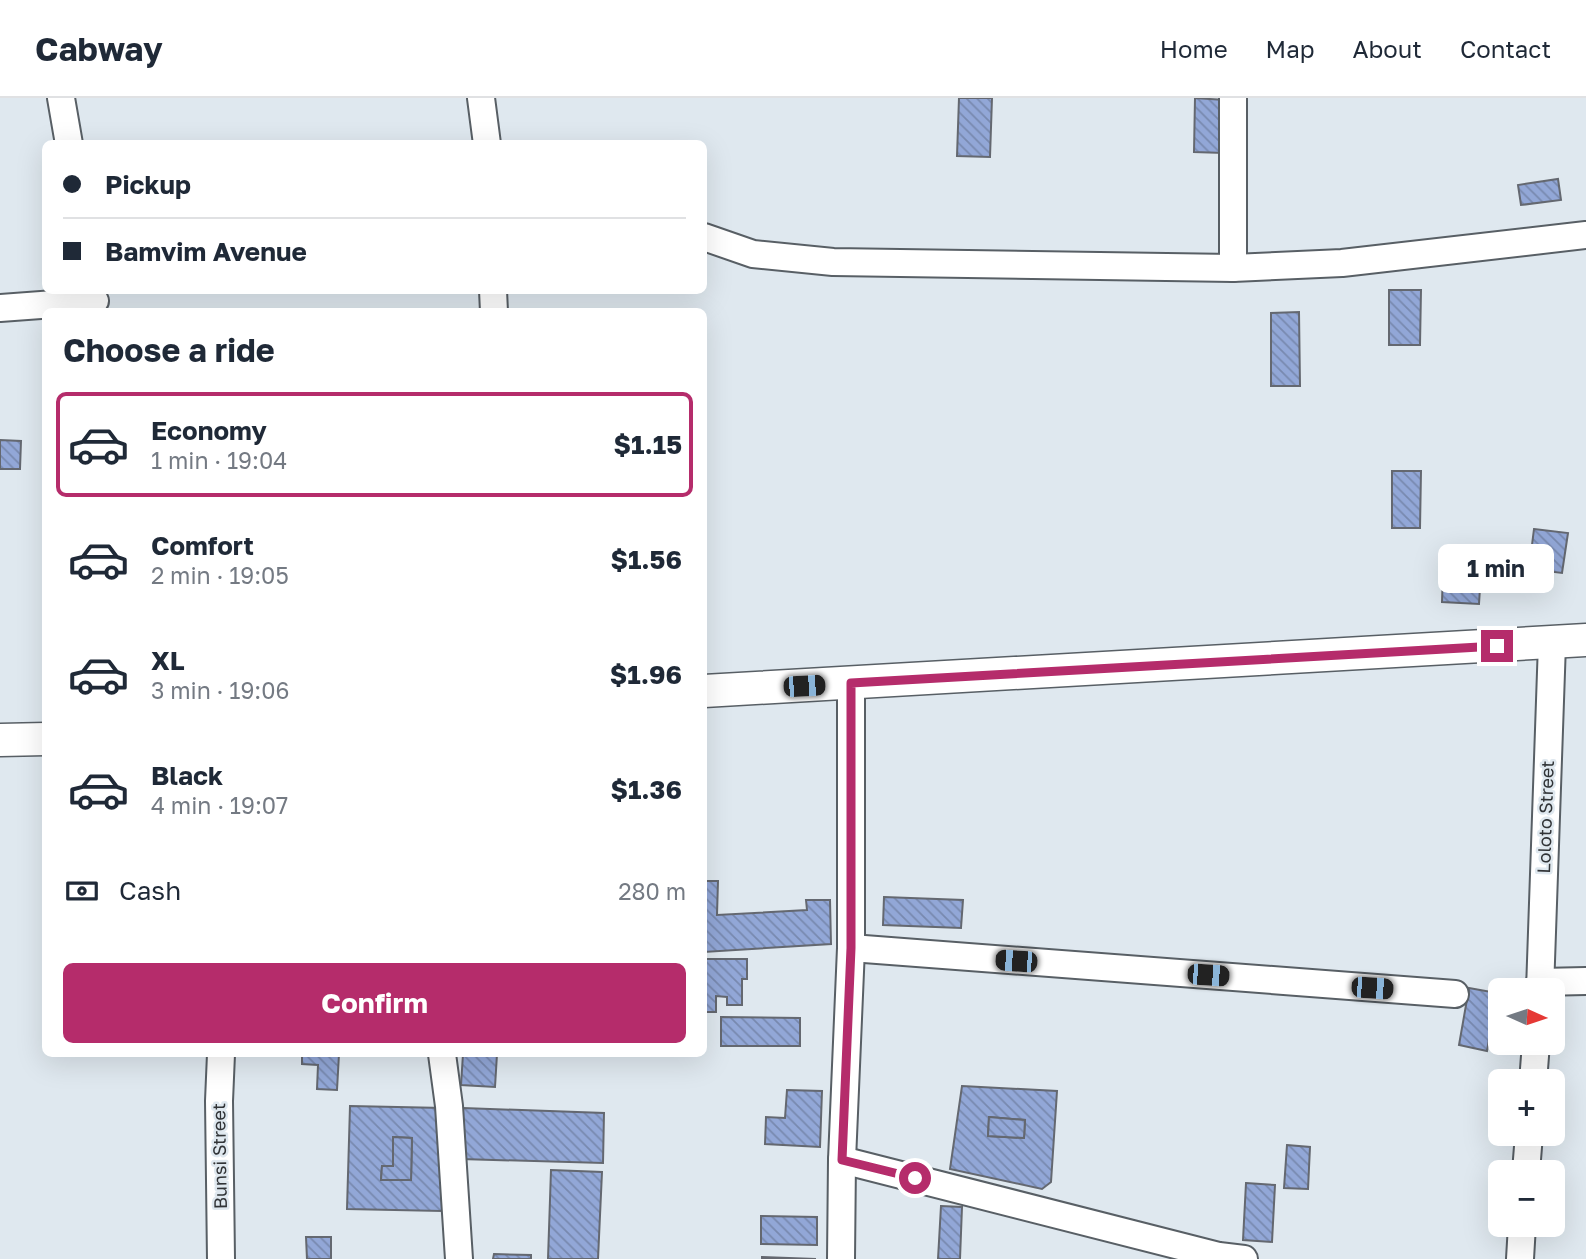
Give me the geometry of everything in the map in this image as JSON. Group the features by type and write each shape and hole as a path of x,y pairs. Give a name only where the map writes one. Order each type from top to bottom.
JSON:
{"street":[{"path":"61,98 68,140"},
{"path":"481,98 493,140"},
{"path":"1233,98 1233,268"},
{"path":"707,238 753,254 833,262 1233,268 1342,263 1586,235"},
{"path":"0,308 95,301"},
{"path":"707,691 1586,640"},
{"name":"Loloto Street","path":"1540,978 1552,643"},
{"path":"841,1259 842,1160 851,948 851,683"},
{"path":"0,740 42,739"},
{"path":"851,948 1455,994"},
{"path":"1565,983 1586,981"},
{"name":"Bunsi Street","path":"221,1057 221,1259"},
{"path":"442,1057 449,1106 458,1259"},
{"path":"842,1160 1219,1256 1244,1259"},
{"path":"1520,1259 1521,1237"}],"building":[{"path":"959,98 992,98 990,157 957,156"},
{"path":"1195,98 1225,100 1224,153 1194,152"},
{"path":"1558,179 1561,200 1521,205 1518,185"},
{"path":"1389,290 1421,290 1420,345 1389,345"},
{"path":"1299,312 1300,386 1271,386 1271,313"},
{"path":"0,440 21,441 20,469 0,469"},
{"path":"1392,471 1421,471 1420,528 1392,528"},
{"path":"1534,529 1568,533 1562,573 1529,569"},
{"path":"1443,571 1481,572 1479,604 1442,602"},
{"path":"707,881 718,881 717,915 807,910 806,900 830,900 831,944 707,952"},
{"path":"884,897 963,900 961,928 883,925"},
{"path":"707,959 747,959 747,979 742,979 742,1005 727,1005 727,997 716,996 716,1012 707,1012"},
{"path":"1469,988 1488,991 1487,1051 1459,1045"},
{"path":"721,1017 800,1018 800,1046 721,1046"},
{"path":"302,1057 339,1057 337,1090 317,1089 318,1065 302,1064"},
{"path":"463,1057 497,1057 495,1087 461,1085"},
{"path":"962,1086 1057,1091 1051,1182 1042,1189 950,1169","holes":["989,1117 1025,1120 1024,1138 988,1136"]},
{"path":"787,1090 822,1091 820,1147 765,1144 766,1117 785,1118"},
{"path":"350,1106 444,1108 442,1211 347,1209","holes":["393,1137 412,1138 411,1180 381,1180 382,1166 393,1166"]},
{"path":"463,1108 604,1113 603,1163 461,1159"},
{"path":"989,1117 1025,1120 1024,1138 988,1136"},
{"path":"393,1137 412,1138 411,1180 381,1180 382,1166 393,1166"},
{"path":"1287,1145 1310,1147 1308,1189 1284,1188"},
{"path":"551,1170 602,1172 598,1259 548,1259"},
{"path":"1246,1183 1275,1185 1272,1242 1243,1240"},
{"path":"941,1206 962,1207 960,1259 938,1259"},
{"path":"761,1216 817,1217 817,1245 761,1244"},
{"path":"306,1237 331,1237 331,1259 307,1259"},
{"path":"494,1254 531,1255 531,1259 493,1259"},
{"path":"762,1257 816,1259 762,1259"}],"route":[{"path":"915,1178 842,1160 851,948 851,683 1497,646"}]}
